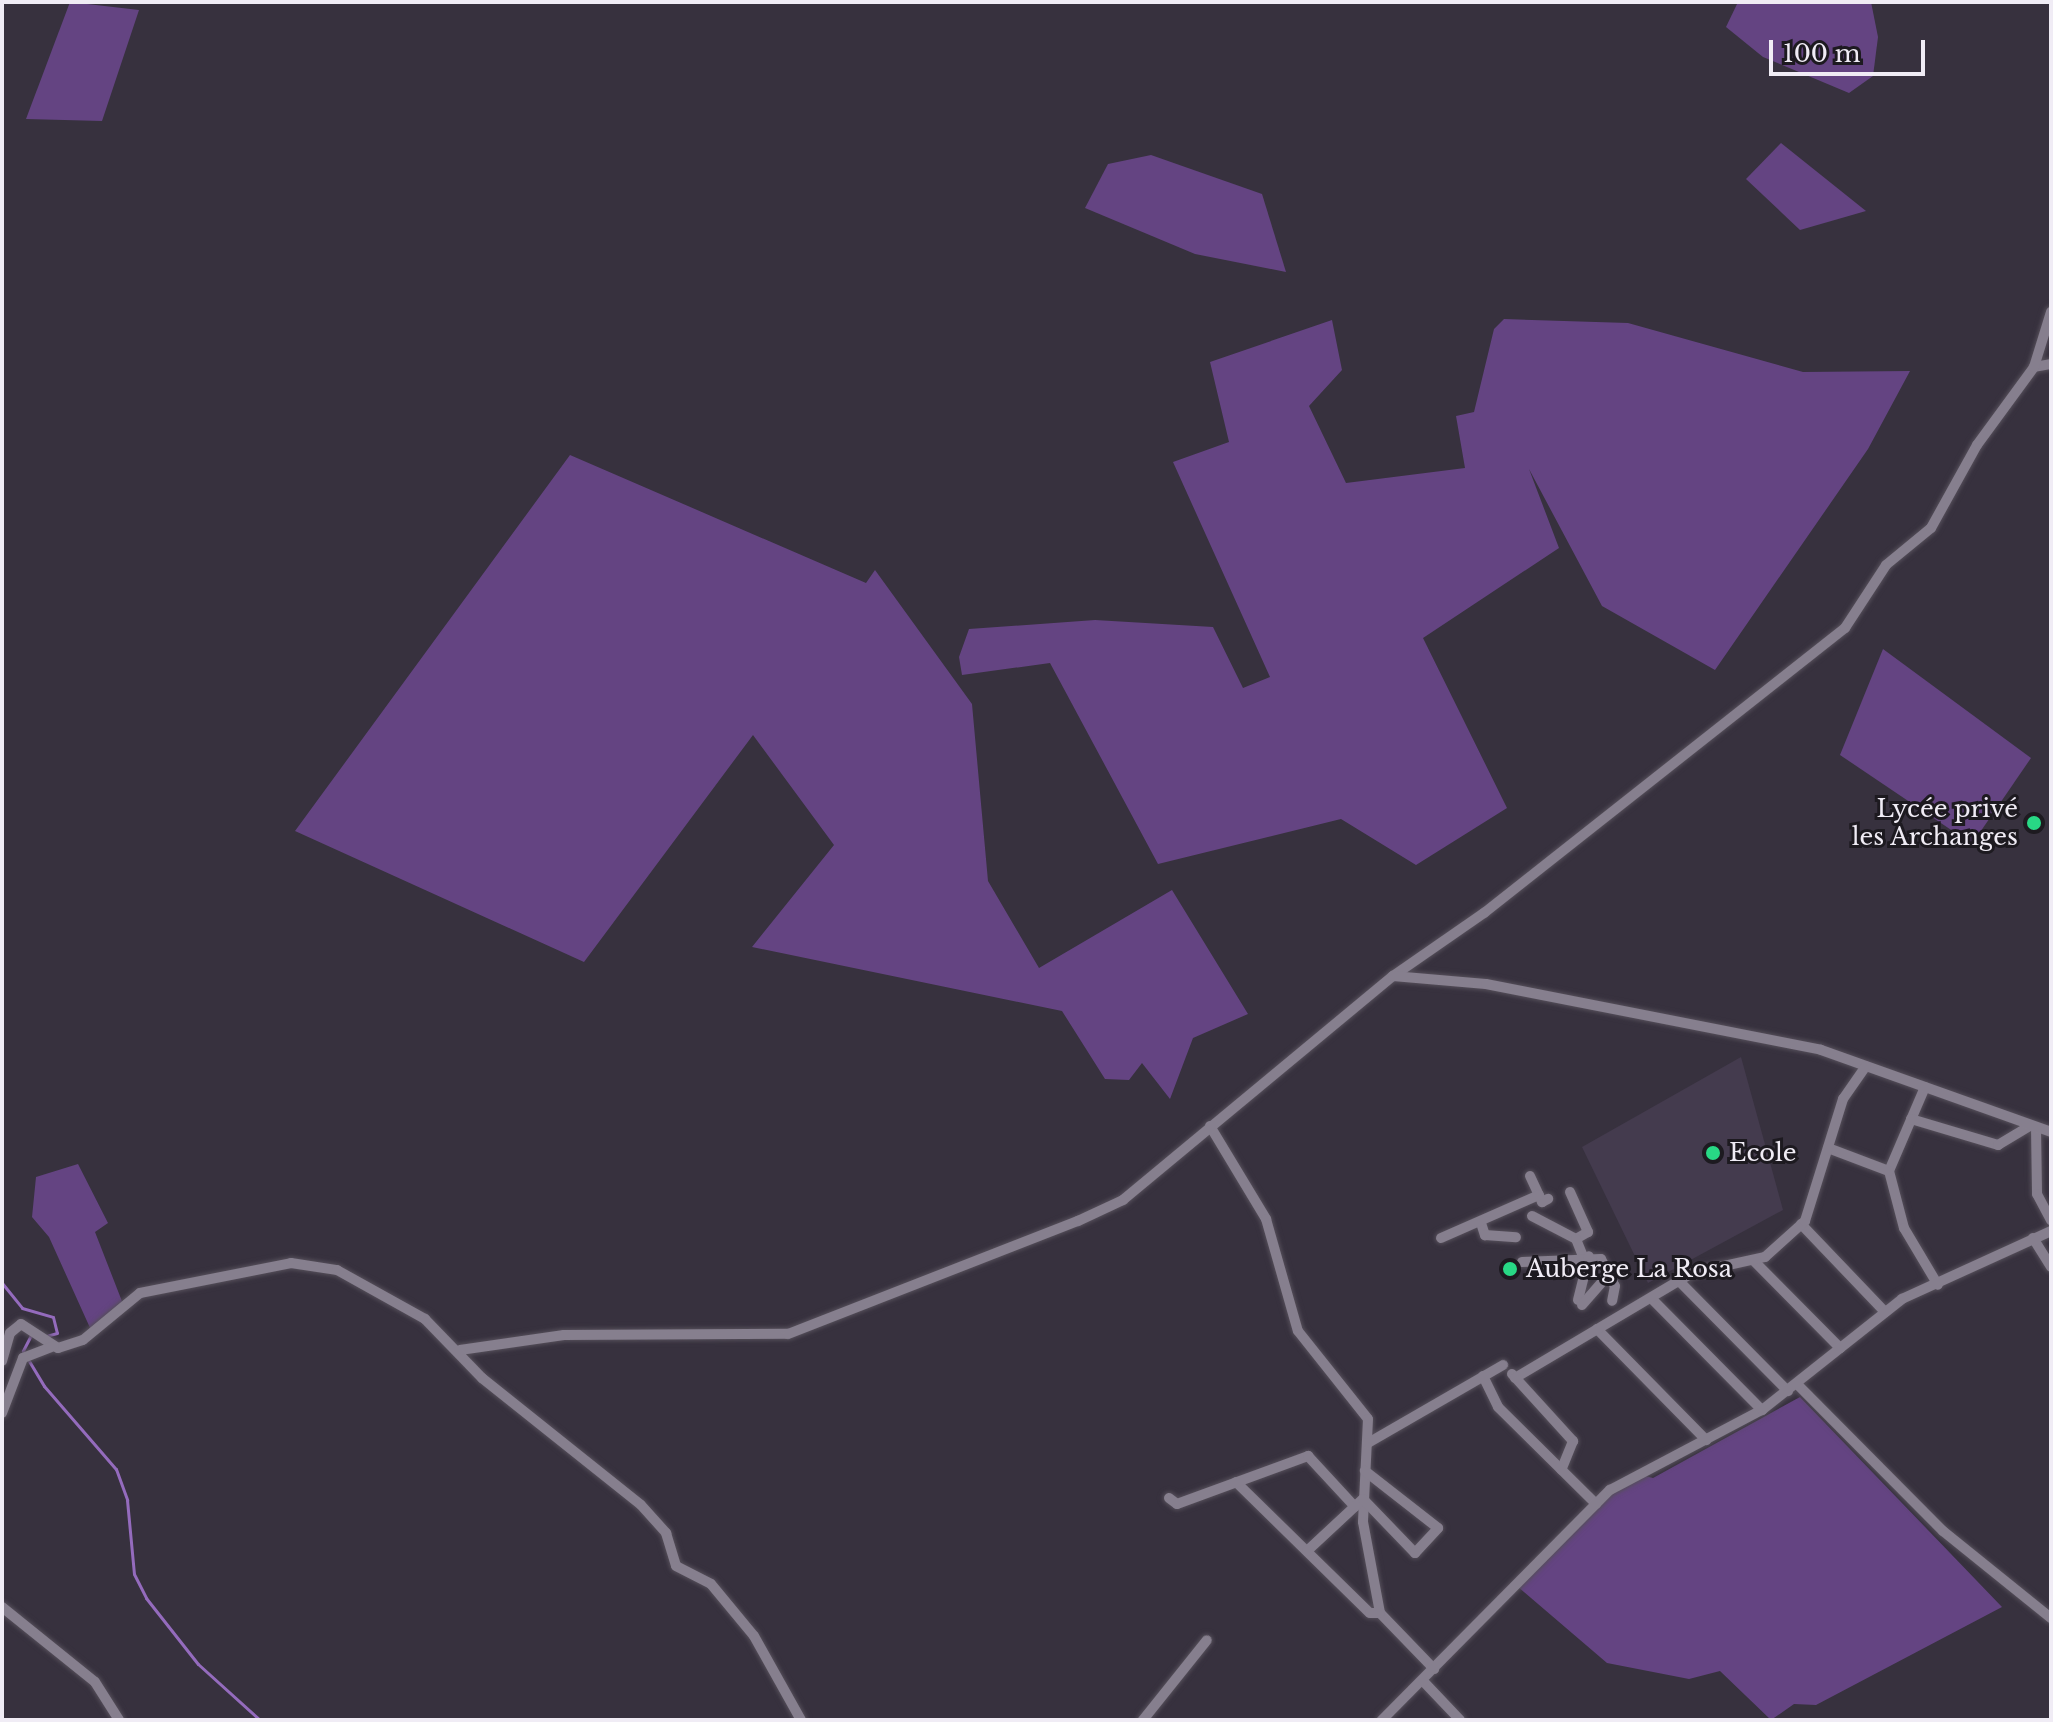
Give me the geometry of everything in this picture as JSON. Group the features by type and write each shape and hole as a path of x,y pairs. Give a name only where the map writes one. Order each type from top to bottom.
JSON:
{"street":[{"path":"460,1350 564,1335 650,1340 810,1328 850,1305 1106,1209 1393,976 1832,641 1886,565 1931,528 1977,445 2034,367 2051,312"},
{"path":"2034,367 2051,364"},
{"path":"1393,976 1486,984 1821,1050 2051,1132"},
{"path":"1515,1378 1679,1281 1753,1260 1801,1224 1843,1099 1866,1066"},
{"path":"1925,1087 1889,1171 1904,1228 1938,1285"},
{"path":"1911,1119 1998,1145 2033,1127"},
{"path":"1210,1126 1266,1219 1286,1308 1368,1419 1368,1443 1359,1503 1380,1613 1434,1669"},
{"path":"2033,1127 2037,1194 2051,1220"},
{"path":"1828,1148 1889,1171"},
{"path":"1441,1238 1543,1197 1530,1180"},
{"path":"1570,1192 1588,1232 1576,1239"},
{"path":"1532,1216 1576,1239 1586,1255 1585,1302 1609,1274"},
{"path":"1481,1223 1485,1235 1516,1237"},
{"path":"1801,1224 1885,1312"},
{"path":"1382,1720 1596,1504 1762,1410 1885,1312 2051,1231"},
{"path":"2033,1238 2051,1267"},
{"path":"1522,1262 1586,1255 1601,1259 1609,1274 1612,1301"},
{"path":"1753,1260 1840,1348"},
{"path":"2,1413 23,1358 54,1346 83,1340 140,1293 291,1263 337,1270 376,1289 460,1350 482,1378 654,1519 676,1566 711,1584 754,1636 801,1720"},
{"path":"1679,1281 1943,1531 2051,1618"},
{"path":"1651,1298 1762,1410"},
{"path":"2,1361 10,1333 21,1324 54,1346"},
{"path":"1597,1329 1706,1440"},
{"path":"1368,1443 1502,1364 1573,1441 1561,1470"},
{"path":"1483,1376 1498,1407 1596,1504"},
{"path":"1169,1498 1177,1504 1308,1456 1415,1553 1438,1528 1365,1471"},
{"path":"1236,1482 1370,1613 1380,1613"},
{"path":"1307,1551 1359,1503"},
{"path":"2,1607 95,1682 119,1720"},
{"path":"1143,1720 1207,1640"},
{"path":"1423,1681 1460,1720"}],"shaded area":[{"path":"70,2 139,10 102,121 26,119"},
{"path":"1738,2 1871,2 1878,37 1873,76 1849,93 1763,57 1726,27"},
{"path":"1781,143 1866,211 1800,230 1746,179"},
{"path":"1151,155 1262,194 1286,272 1195,254 1085,208 1108,164"},
{"path":"1504,319 1628,323 1803,372 1910,371 1868,449 1715,670 1602,606 1529,469 1559,548 1423,638 1507,808 1416,865 1341,819 1158,864 1050,663 962,675 959,657 969,629 1095,620 1213,627 1243,688 1270,677 1173,462 1229,442 1210,362 1332,320 1342,370 1309,406 1346,483 1465,468 1456,416 1474,412 1494,329"},
{"path":"570,455 866,583 875,570 972,704 988,881 1039,968 1172,890 1248,1014 1193,1038 1170,1099 1142,1063 1129,1080 1105,1079 1062,1011 752,947 834,845 753,735 584,962 295,831"},
{"path":"1883,649 2031,758 1972,844 1840,755"},
{"path":"1741,1057 1783,1210 1648,1283 1582,1147"},
{"path":"78,1164 108,1223 95,1232 125,1309 91,1330 49,1237 32,1217 36,1177"},
{"path":"1800,1397 2002,1607 1816,1705 1794,1704 1771,1720 1720,1671 1689,1679 1607,1663 1517,1586 1610,1490 1638,1474 1653,1478"}],"waterway":[{"path":"2,1283 22,1308 53,1317 57,1333 46,1336"},
{"path":"31,1335 23,1351 44,1386 116,1469 127,1500 134,1574 146,1598 198,1664 260,1720"}],"place":[{"name":"Lycée privé les Archanges","path":"2034,823"},
{"name":"Ecole","path":"1713,1153"},
{"name":"Auberge La Rosa","path":"1510,1269"}]}
